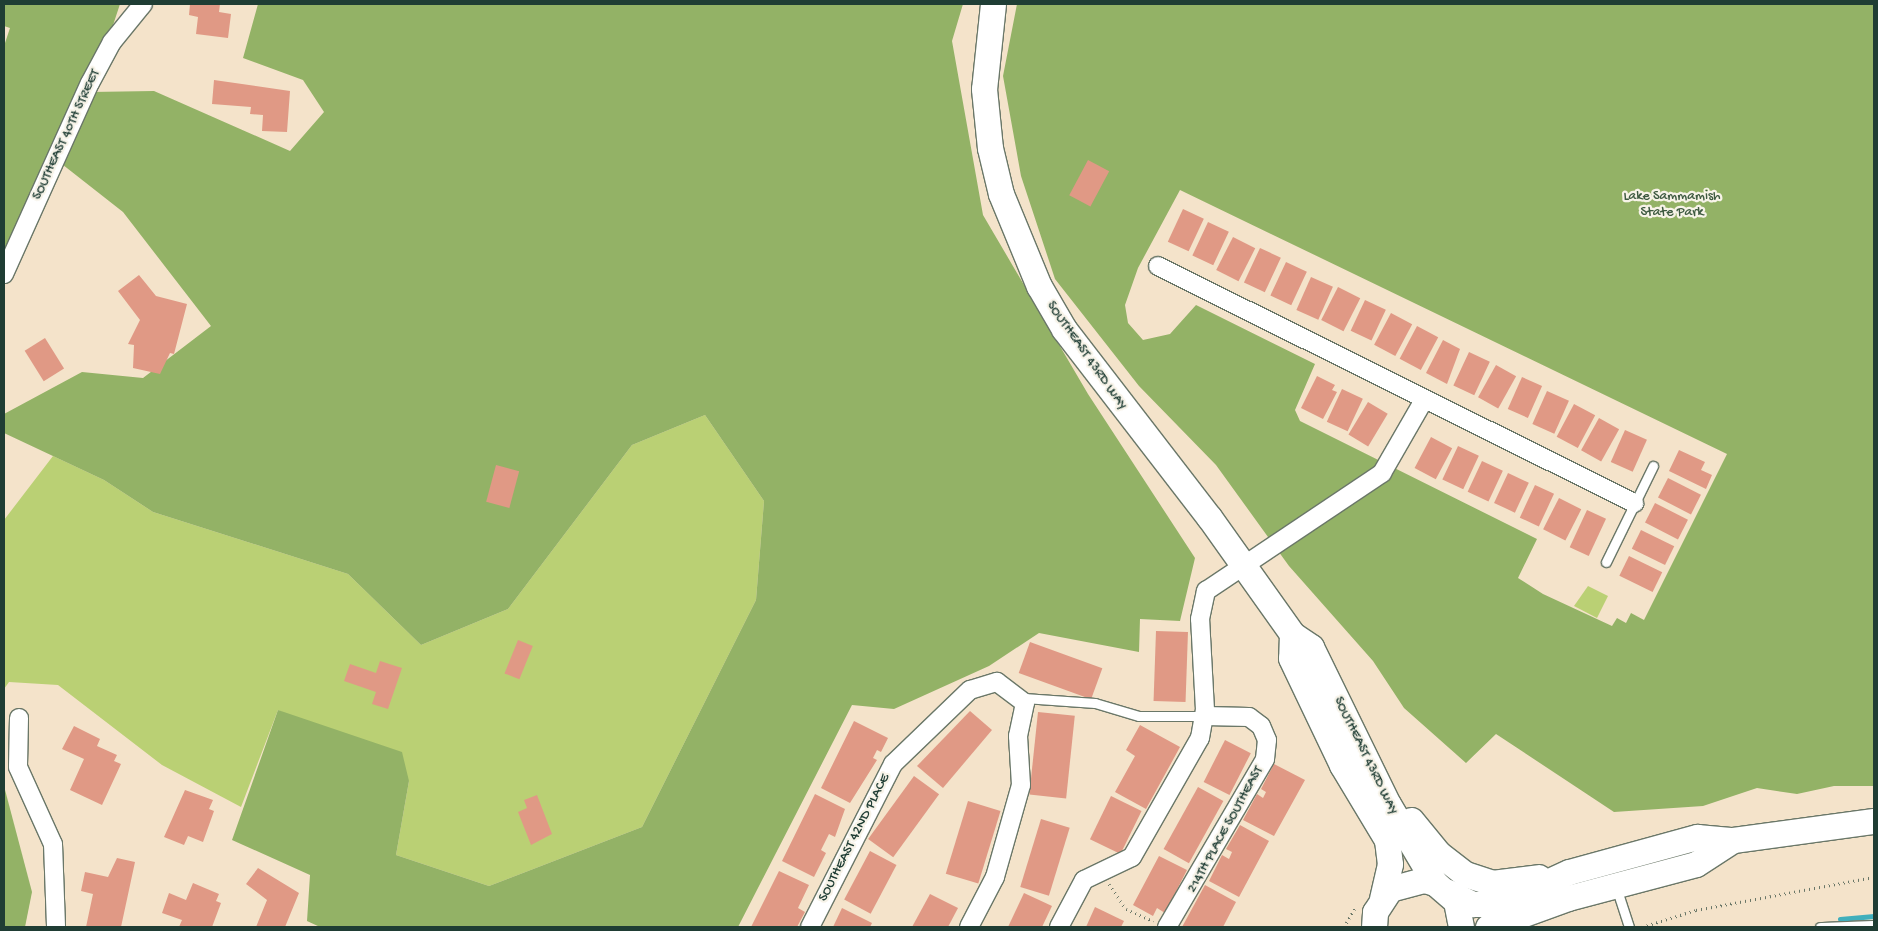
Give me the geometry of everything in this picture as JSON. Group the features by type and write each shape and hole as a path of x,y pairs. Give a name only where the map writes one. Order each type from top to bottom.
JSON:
{"main road":[{"name":"SOUTHEAST 43RD WAY","path":"993,4 984,88 990,148 1001,194 1039,286 1064,329 1243,563 1292,634 1310,647 1376,778 1441,887 1460,912 1461,927"},
{"name":"SOUTHEAST 43RD WAY","path":"1292,634 1291,658 1342,765 1387,840 1390,864 1373,916"},
{"path":"1376,778 1438,853 1465,874 1492,883 1569,872 1697,837 1732,840 1874,821"},
{"path":"1488,927 1615,884 1696,864 1732,840"},
{"path":"1373,916 1412,880 1441,887 1473,904 1499,904 1569,872"}],"street":[{"name":"SOUTHEAST 40TH STREET","path":"4,274 90,83 112,42 142,4"},
{"path":"1158,266 1634,503"},
{"path":"1059,927 1079,885 1102,872 1127,862 1137,850 1200,738 1205,716 1203,598 1243,563 1382,473 1424,400"},
{"name":"SOUTHEAST 42ND PLACE","path":"810,927 900,756 978,685 998,682 1024,698"},
{"path":"969,927 995,877 1021,785 1018,736 1024,698"},
{"name":"214TH PLACE SOUTHEAST","path":"1167,927 1265,759 1267,740 1261,726 1242,716 1205,716"},
{"path":"19,718 16,752 22,781 53,844 56,927"}],"lane":[{"path":"1606,562 1653,466"},
{"path":"1024,698 1095,703 1139,716 1205,716"},
{"path":"1615,884 1629,927"},
{"path":"1820,927 1874,925"}],"path":[{"path":"1102,872 1126,909 1151,919 1156,927"},
{"path":"1642,927 1696,910 1874,877"}],"green space":[{"path":"4,4 120,4 91,92 154,91 290,151 324,112 303,80 243,58 258,4 963,4 952,41 983,215 1088,394 1195,558 1180,621 1140,619 1139,652 1039,633 989,666 894,709 852,705 738,927 320,927 307,921 310,875 232,840 278,710 402,752 409,781 396,855 489,886 642,827 756,600 764,501 705,415 632,445 508,609 421,645 348,574 153,512 104,480 4,433 4,414 82,372 143,378 211,326 123,212 58,161 4,268 4,46 10,28 4,26"},
{"name":"Lake Sammamish State Park","path":"1017,4 1874,4 1874,786 1834,786 1797,794 1757,788 1703,806 1614,812 1496,734 1466,763 1404,708 1373,661 1289,566 1216,465 1139,386 1055,279 1021,176 1003,76","holes":["1180,190 1727,454 1644,620 1631,613 1626,623 1617,618 1612,626 1543,594 1518,578 1537,539 1300,421 1295,410 1315,364 1196,305 1170,334 1143,340 1128,323 1125,305 1138,268"]},
{"path":"705,415 764,501 756,600 642,827 489,886 396,855 409,781 278,710 241,807 162,765 58,685 9,682 4,689 4,520 53,456 104,480 153,512 348,574 421,645 508,609 632,445"},
{"path":"1588,586 1608,596 1597,618 1574,606"},
{"path":"4,786 32,892 25,927 4,927"}],"building":[{"path":"190,4 220,4 219,12 231,14 228,38 196,34 198,17 189,15"},
{"path":"214,80 290,91 287,132 262,131 263,115 250,114 251,107 212,104"},
{"path":"1088,160 1109,171 1090,207 1069,195"},
{"path":"1183,209 1204,219 1189,251 1168,242"},
{"path":"1208,222 1229,232 1213,265 1192,256"},
{"path":"1233,237 1255,248 1238,281 1216,270"},
{"path":"1260,248 1281,258 1265,292 1244,282"},
{"path":"1286,262 1307,272 1291,305 1270,296"},
{"path":"139,275 156,296 187,304 174,354 170,353 160,374 133,368 134,345 128,344 140,320 118,291"},
{"path":"1311,277 1333,287 1318,320 1296,310"},
{"path":"1338,287 1360,298 1343,331 1321,320"},
{"path":"1365,300 1386,310 1371,341 1351,331"},
{"path":"1391,313 1412,324 1395,356 1374,345"},
{"path":"1417,326 1438,337 1421,370 1400,359"},
{"path":"45,338 64,369 44,381 25,351"},
{"path":"1443,340 1460,349 1447,384 1426,373"},
{"path":"1469,352 1490,362 1474,395 1453,386"},
{"path":"1496,365 1516,376 1498,409 1478,397"},
{"path":"1317,376 1335,385 1332,390 1337,392 1323,419 1301,408"},
{"path":"1522,377 1542,386 1528,418 1508,409"},
{"path":"1342,389 1363,399 1348,431 1327,422"},
{"path":"1547,391 1569,401 1554,434 1532,424"},
{"path":"1368,402 1388,414 1368,446 1348,435"},
{"path":"1574,404 1595,415 1578,448 1557,437"},
{"path":"1599,418 1619,429 1601,462 1581,450"},
{"path":"1625,430 1647,440 1633,472 1611,462"},
{"path":"1431,437 1452,448 1436,479 1415,468"},
{"path":"1458,446 1479,456 1463,489 1442,480"},
{"path":"1679,450 1705,462 1701,470 1712,475 1706,489 1669,471"},
{"path":"1482,461 1503,471 1488,502 1468,492"},
{"path":"496,465 519,471 509,508 486,502"},
{"path":"1508,473 1529,483 1515,513 1494,503"},
{"path":"1668,478 1701,495 1691,514 1658,498"},
{"path":"1535,485 1554,494 1539,527 1520,518"},
{"path":"1559,498 1581,509 1565,541 1543,529"},
{"path":"1655,503 1688,520 1678,539 1645,523"},
{"path":"1587,510 1606,519 1589,556 1570,547"},
{"path":"1641,530 1674,546 1665,565 1632,549"},
{"path":"1629,556 1662,572 1653,592 1619,576"},
{"path":"1156,631 1188,632 1186,702 1154,701"},
{"path":"518,640 533,646 519,679 505,673"},
{"path":"1030,642 1102,668 1091,699 1019,673"},
{"path":"380,661 402,668 388,709 372,704 376,692 344,681 350,664 376,673"},
{"path":"970,711 992,730 943,788 917,766"},
{"path":"1038,712 1075,716 1066,798 1029,795"},
{"path":"854,721 888,738 881,752 877,750 873,758 877,760 850,803 821,788"},
{"path":"1140,725 1180,747 1146,809 1115,792 1135,756 1126,750"},
{"path":"74,726 100,739 97,746 117,755 114,761 121,764 102,805 70,790 84,759 62,749"},
{"path":"1225,740 1251,753 1230,795 1204,782"},
{"path":"1274,764 1305,780 1274,836 1243,820 1257,794 1263,798 1266,792 1261,789"},
{"path":"914,776 939,794 893,857 868,839"},
{"path":"1198,787 1223,801 1189,863 1164,849"},
{"path":"185,790 213,800 209,809 214,811 203,842 188,836 184,845 164,837"},
{"path":"815,794 845,809 835,837 829,834 821,850 826,853 814,877 782,861"},
{"path":"537,795 552,834 531,845 518,812 527,808 524,800"},
{"path":"1111,796 1142,811 1121,854 1090,839"},
{"path":"968,801 1001,811 978,884 946,874"},
{"path":"1041,819 1070,828 1049,896 1020,887"},
{"path":"1240,825 1269,841 1239,897 1209,881 1222,855 1229,859 1232,852 1226,849"},
{"path":"870,851 896,865 871,914 844,900"},
{"path":"1159,856 1187,870 1165,913 1157,908 1153,916 1133,905"},
{"path":"117,858 135,862 121,927 86,927 93,894 81,891 85,872 108,877"},
{"path":"258,868 299,893 285,927 256,927 267,900 246,884"},
{"path":"779,871 809,885 798,908 805,912 797,927 751,927"},
{"path":"193,883 219,894 216,901 221,903 212,927 179,927 182,920 162,913 169,893 186,900"},
{"path":"1205,885 1236,902 1223,927 1182,927"},
{"path":"1024,893 1052,906 1042,927 1008,927"},
{"path":"930,894 958,908 948,927 912,927"},
{"path":"1095,907 1124,921 1121,927 1086,927"},
{"path":"842,908 872,923 870,927 833,927"}],"waterway":[{"path":"1840,919 1874,916"}]}
